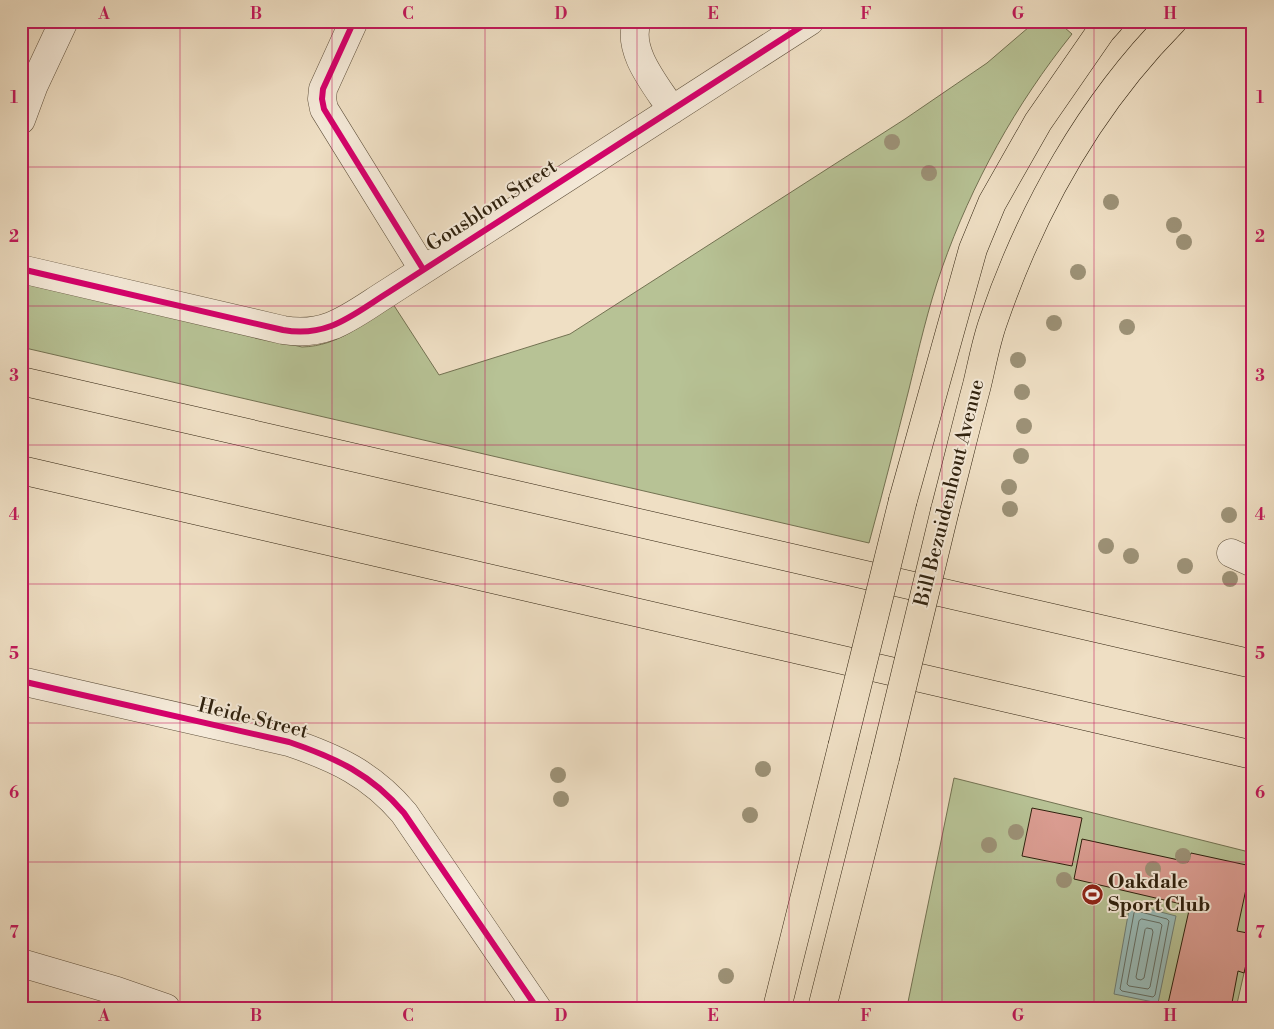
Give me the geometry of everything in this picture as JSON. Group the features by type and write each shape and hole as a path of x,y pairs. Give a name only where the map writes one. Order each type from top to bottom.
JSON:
{"main road":[{"name":"Bill Bezuidenhout Avenue","path":"777,1008 903,500 973,249 992,203 1038,122 1101,31 1110,21"},
{"name":"Bill Bezuidenhout Avenue","path":"822,1008 992,323 1033,221 1062,166 1115,87 1173,21"},
{"path":"21,381 1253,664"},
{"path":"21,470 1253,755"}],"street":[{"path":"21,120 34,85 64,21"},
{"path":"354,21 323,90 324,109 423,270"},
{"path":"637,21 634,38 638,55 672,110"},
{"name":"Gousblom Street","path":"21,269 283,330 308,332 329,328 423,270 810,21"},
{"name":"Heide Street","path":"21,681 289,742 314,751 360,773 389,795 404,812 537,1008"},
{"path":"21,963 117,991 166,1008"}],"green space":[{"path":"1036,21 1057,21 1072,34 1032,88 997,145 954,236 928,313 869,543 21,347 21,283 302,347 328,343 339,338 361,326 393,304 439,375 570,334 905,119 987,63"},
{"name":"Oakdale Sport Club","path":"954,778 1253,853 1253,934 1236,1008 910,1008 908,1002"}],"water":[{"path":"1130,904 1176,916 1158,1003 1114,994"}],"building":[{"path":"1032,808 1082,818 1072,866 1022,856"},
{"path":"1082,839 1188,862 1191,853 1251,866 1237,931 1253,934 1244,973 1238,971 1231,1008 1167,1008 1190,906 1074,879"}],"cycle path":[{"path":"354,21 323,89 324,109 423,269"},
{"path":"21,269 283,330 299,332 327,328 363,309 810,21"},
{"path":"21,681 289,742 322,754 352,769 379,788 404,813 537,1008"}],"place":[{"name":"Oakdale Sport Club","path":"1092,894"}]}
